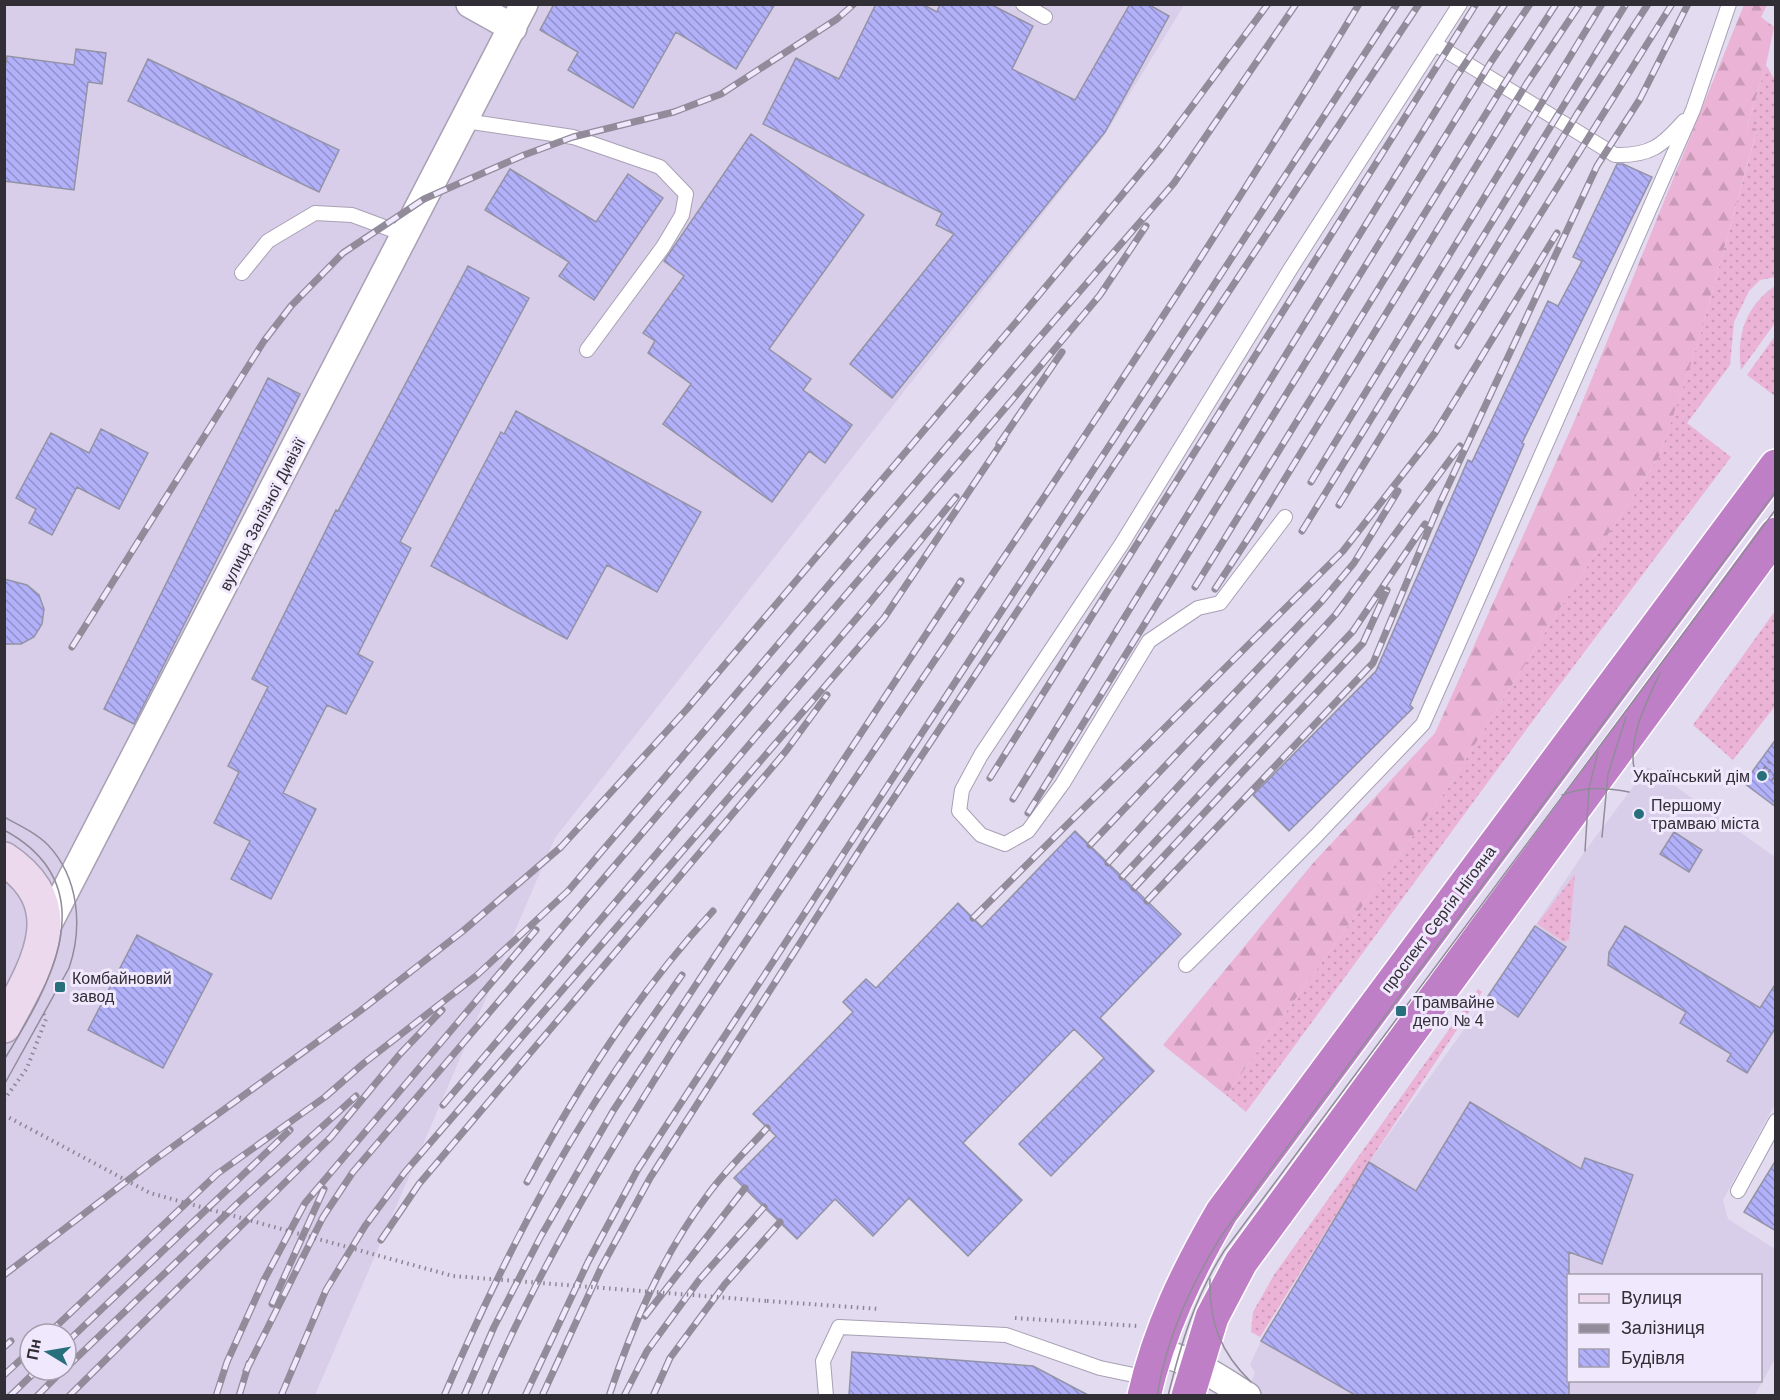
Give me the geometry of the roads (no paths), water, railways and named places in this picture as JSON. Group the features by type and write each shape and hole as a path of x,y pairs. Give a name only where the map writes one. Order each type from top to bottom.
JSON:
{"highway":[{"name":"проспект Сергія Нігояна","path":"1149,1375 1179,1291 1200,1250 1244,1180 1776,466"},
{"path":"1192,1380 1212,1317 1241,1262 1776,534"}],"street":[{"path":"470,4 512,15"},
{"name":"вулиця Залізної Дивізії","path":"4,1026 27,983 45,930 465,121 512,15"},
{"path":"4,859 38,894 45,910 45,930"},
{"path":"1149,1375 1176,1356 1192,1380 1247,1395"}],"lane":[{"path":"1023,4 1046,17"},
{"path":"1285,517 1220,603 1198,608 1149,641 1063,783 1028,831 1005,844 981,835 959,811 962,790 981,755 1121,545 1284,278 1460,4"},
{"path":"1186,964 1316,836 1423,724 1694,110 1729,4"},
{"path":"1435,44 1615,155 1632,156 1664,145 1694,110"},
{"path":"465,121 573,136 660,167 686,194 682,215 663,247 587,350"},
{"path":"242,273 268,241 315,213 352,215 406,235"},
{"path":"1738,1191 1776,1121"},
{"path":"826,1395 823,1361 839,1327 1006,1335 1100,1368 1149,1375"}],"tram line":[{"path":"1157,1396 1173,1332 1199,1274 1221,1236 1776,491"},
{"path":"1168,1396 1190,1321 1224,1251 1776,509"},
{"path":"1637,780 1633,753 1638,725 1660,673"},
{"path":"1602,837 1608,774 1626,717"},
{"path":"1585,851 1589,788 1598,752"},
{"path":"1562,795 1595,788 1629,792"},
{"path":"4,817 38,837 58,858 72,888 77,920 69,968 4,1085"},
{"path":"4,830 36,853 54,879 62,908 60,938 52,969 38,1000 4,1060"},
{"path":"1210,1279 1210,1295 1218,1335 1231,1359 1251,1382"}],"railway":[{"path":"72,647 264,341 291,306 343,253 424,199 524,155 573,137 674,112 721,94 837,19 854,4"},
{"path":"4,1275 153,1161 360,1011 463,931 561,847 687,709 1023,314 1161,148 1268,4"},
{"path":"61,1322 217,1174 325,1097 364,1063 476,976 568,891 1174,183 1296,4"},
{"path":"484,1396 526,1305 572,1218 675,1047 1109,399 1277,137 1359,4"},
{"path":"525,1396 588,1262 638,1169 1397,4"},
{"path":"542,1396 601,1268 650,1178 864,843 1419,4"},
{"path":"990,778 1476,4"},
{"path":"1013,799 1457,76 1505,4"},
{"path":"1028,813 1491,62 1530,4"},
{"path":"1195,587 1503,86 1556,4"},
{"path":"1215,589 1256,526 1527,83 1580,4"},
{"path":"1311,482 1602,4"},
{"path":"1302,531 1626,4"},
{"path":"1339,505 1577,114 1648,4"},
{"path":"1458,346 1672,4"},
{"path":"1147,901 1373,663 1439,505 1597,166 1640,99 1688,4"},
{"path":"246,1371 323,1217 353,1172 1007,406 1100,295 1146,226"},
{"path":"973,918 1343,551 1435,433 1557,233"},
{"path":"999,444 1062,352"},
{"path":"281,1396 326,1290 365,1226 405,1172 884,618 1004,439"},
{"path":"1108,863 1336,614 1460,446"},
{"path":"1090,845 1322,601 1354,563 1398,491"},
{"path":"443,1105 867,606 956,497"},
{"path":"1122,877 1353,631 1425,524"},
{"path":"464,1396 494,1327 541,1236 613,1111 961,581"},
{"path":"1134,888 1363,643 1387,590"},
{"path":"381,1240 419,1184 786,751 827,695"},
{"path":"527,1182 568,1109 611,1040 659,975 713,911"},
{"path":"216,1396 227,1362 264,1280 305,1203 536,930"},
{"path":"444,1396 494,1285 550,1177 603,1090 682,975"},
{"path":"69,1396 331,1137 400,1054 442,1010"},
{"path":"78,1356 240,1201 356,1096"},
{"path":"609,1396 639,1316 677,1240 716,1184 767,1128"},
{"path":"78,1332 290,1130"},
{"path":"645,1316 745,1188"},
{"path":"272,1304 324,1189"},
{"path":"624,1396 647,1351 699,1280 764,1207"},
{"path":"653,1396 670,1358 725,1284 780,1222"},
{"path":"4,1347 11,1341"},
{"path":"4,1375 18,1362"},
{"path":"239,1396 249,1363"},
{"path":"10,1396 25,1382"},
{"path":"37,1396 51,1382"}],"place":[{"name":"Український дім","path":"1762,776"},
{"name":"Першому трамваю міста","path":"1639,814"},
{"name":"Комбайновий завод","path":"60,987"},
{"name":"Трамвайне депо № 4","path":"1401,1011"}]}
